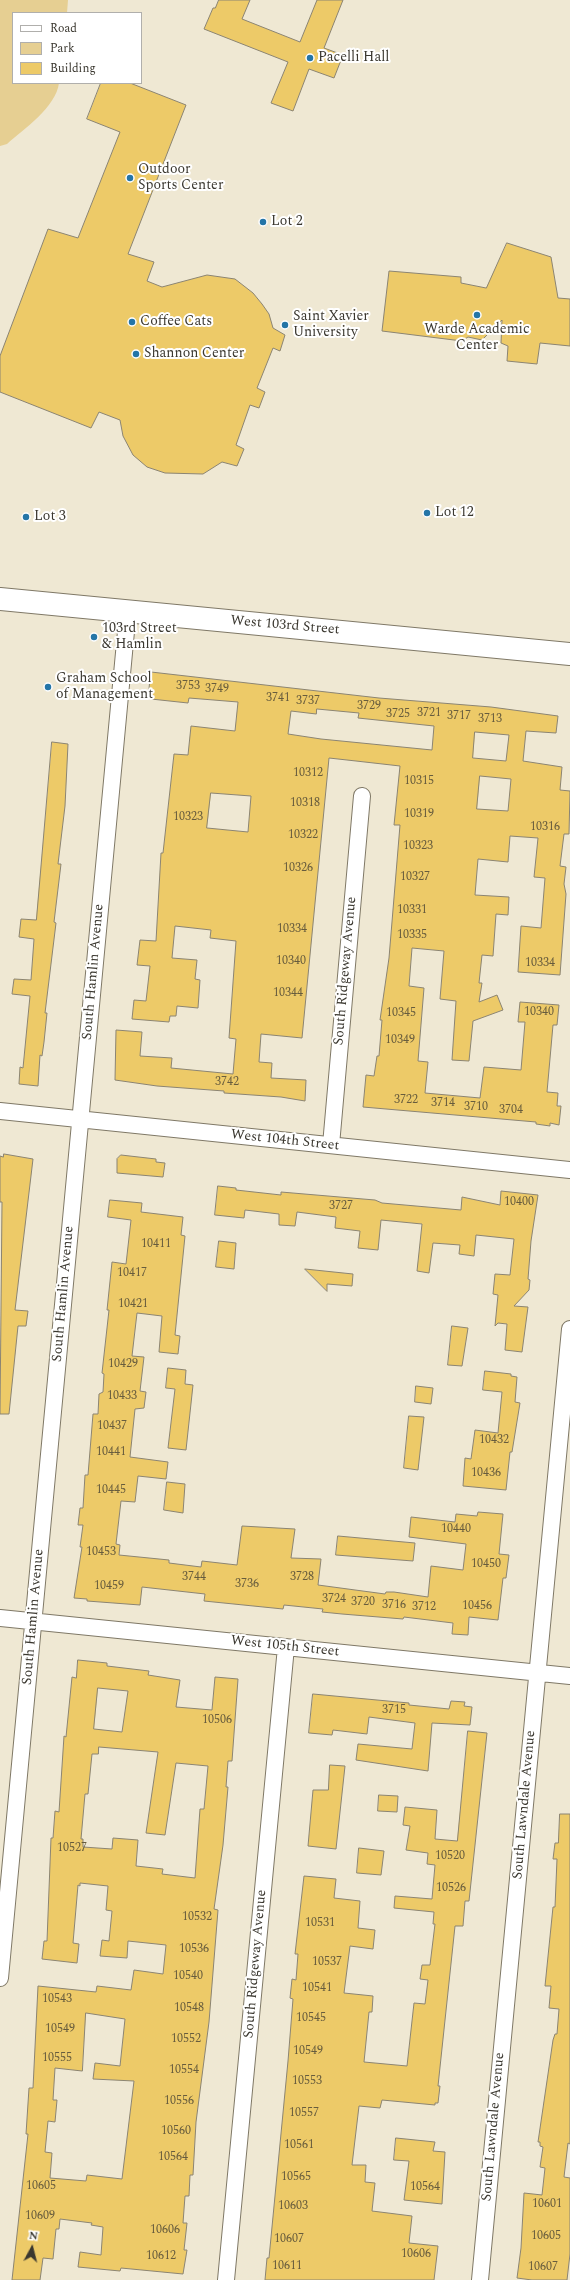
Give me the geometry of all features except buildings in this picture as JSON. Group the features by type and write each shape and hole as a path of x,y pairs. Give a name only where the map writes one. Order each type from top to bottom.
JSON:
{"main road":[{"name":"West 103rd Street","path":"0,599 128,610 570,654"}],"street":[{"name":"South Hamlin Avenue","path":"0,1978 128,610"},
{"name":"South Ridgeway Avenue","path":"331,1145 362,796"},
{"name":"West 104th Street","path":"0,1111 570,1170"},
{"name":"South Lawndale Avenue","path":"480,2280 570,1329"},
{"name":"West 105th Street","path":"0,1618 570,1676"},
{"name":"South Ridgeway Avenue","path":"226,2280 286,1647"}],"green space":[{"path":"0,0 68,0 67,12 12,12 12,84 59,84 57,92 46,109 7,144 0,146"}],"place":[{"name":"Pacelli Hall","path":"310,58"},
{"name":"Outdoor Sports Center","path":"130,178"},
{"name":"Lot 2","path":"263,222"},
{"name":"Warde Academic Center","path":"477,315"},
{"name":"Coffee Cats","path":"132,322"},
{"name":"Saint Xavier University","path":"285,325"},
{"name":"Shannon Center","path":"136,354"},
{"name":"Lot 12","path":"427,513"},
{"name":"Lot 3","path":"26,517"},
{"name":"103rd Street & Hamlin","path":"94,637"},
{"name":"Graham School of Management","path":"48,687"}]}
